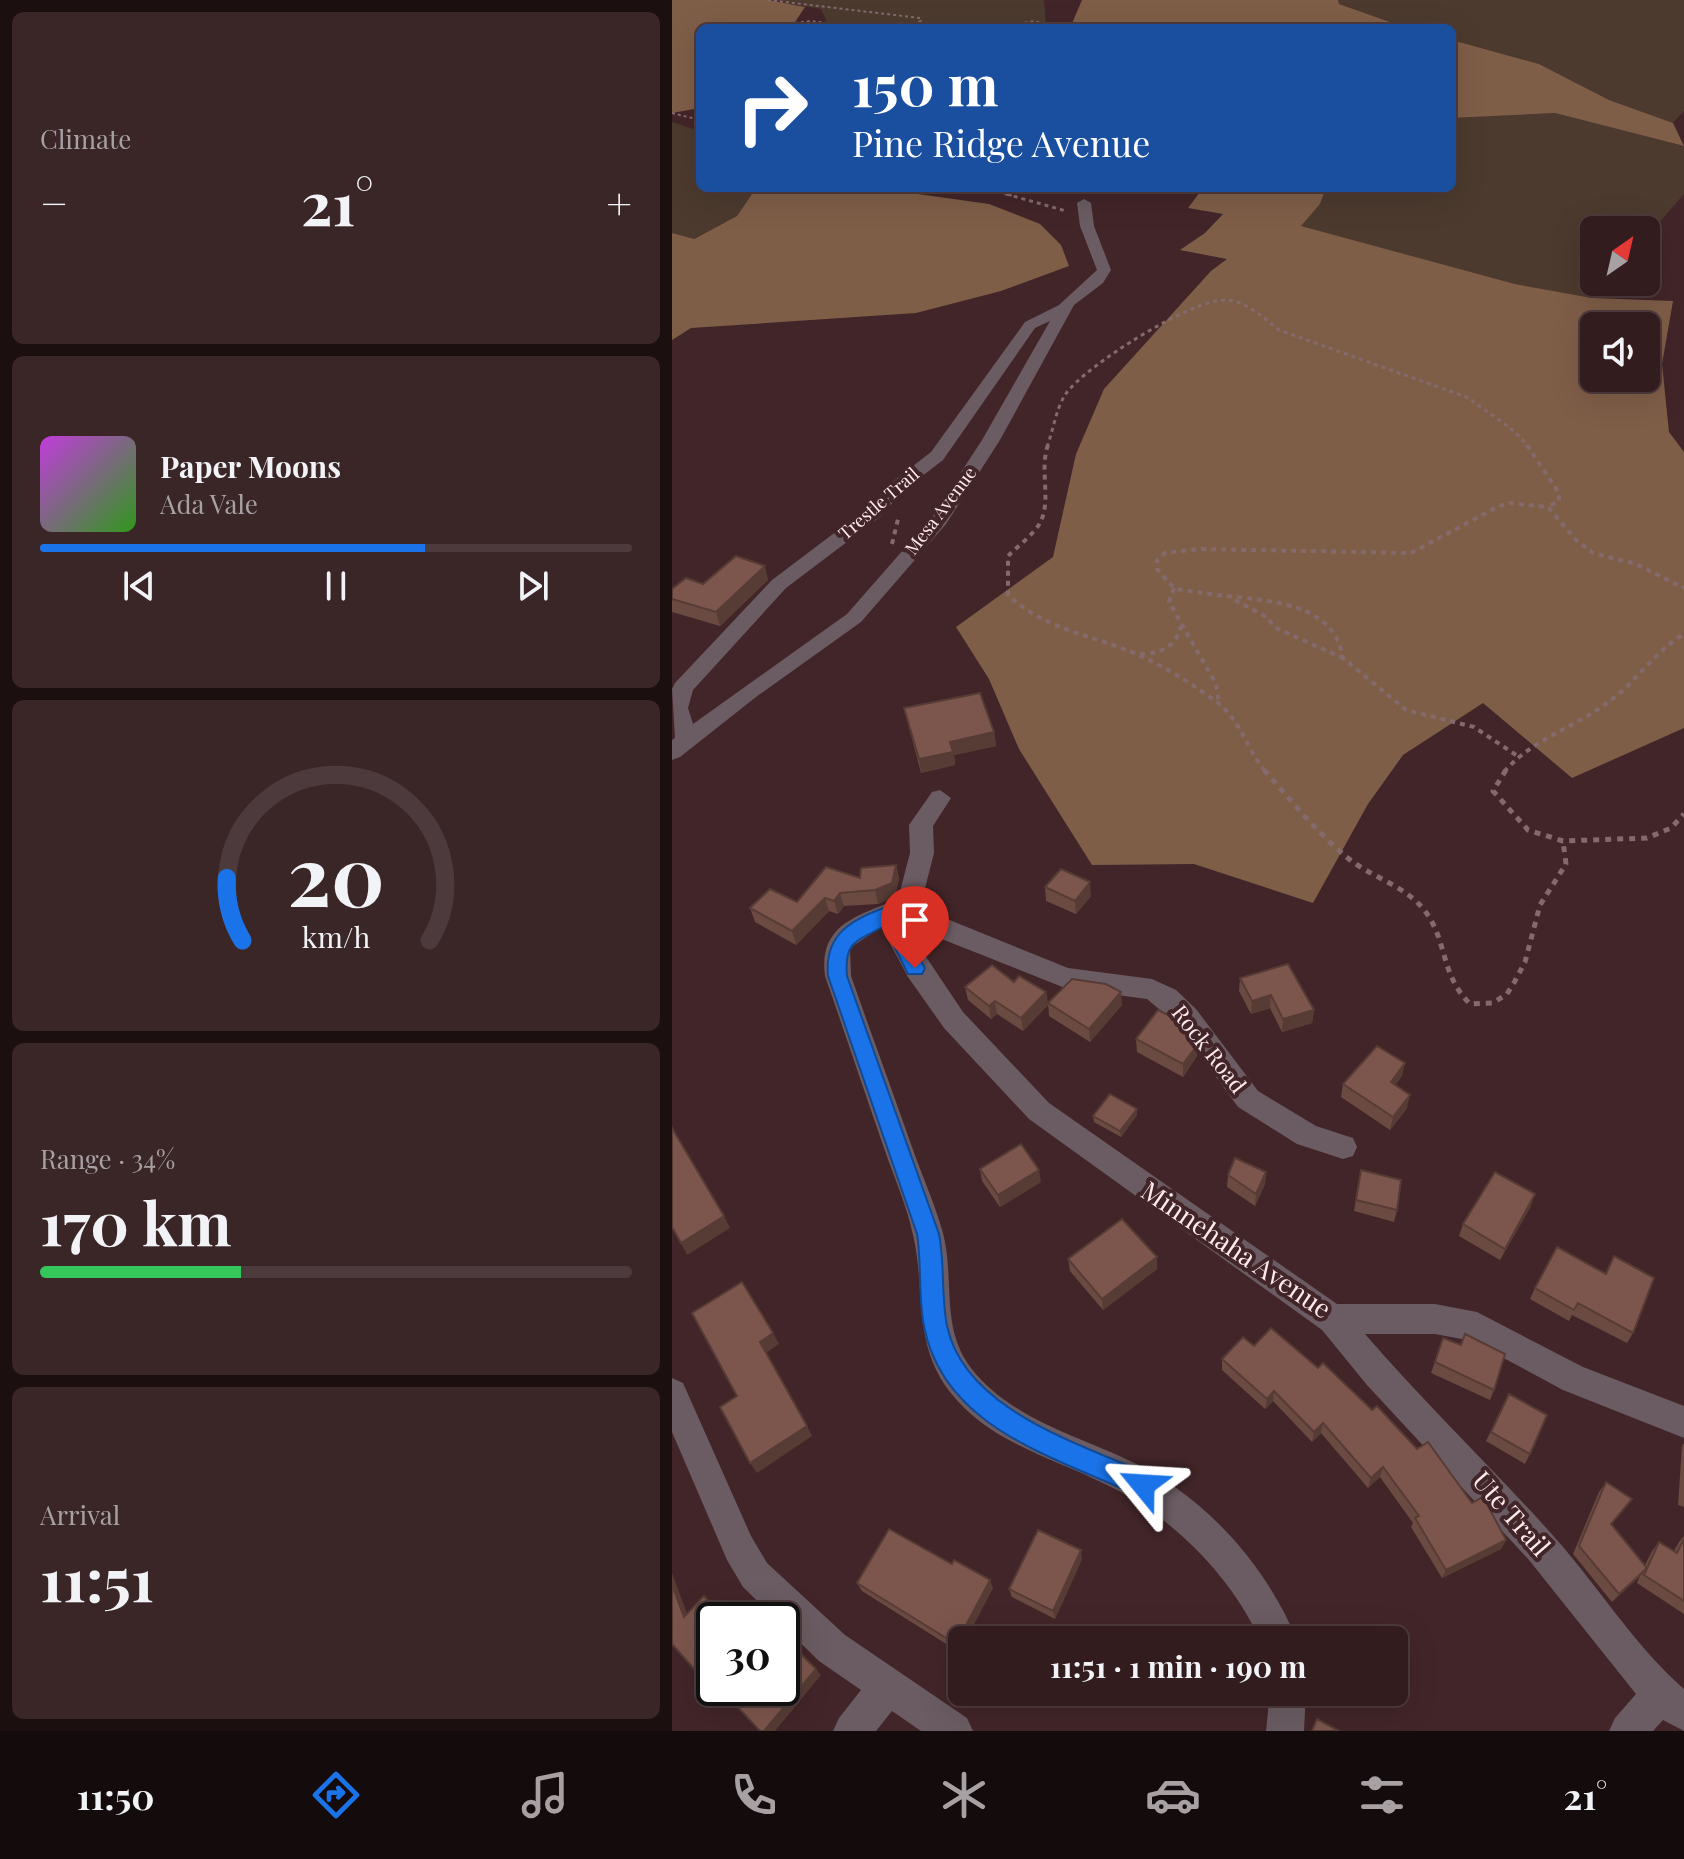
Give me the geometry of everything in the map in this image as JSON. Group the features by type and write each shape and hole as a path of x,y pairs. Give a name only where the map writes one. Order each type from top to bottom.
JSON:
{"street":[{"name":"Mesa Avenue","path":"679,746 854,618 965,484 1066,307 1098,280 1104,270 1084,210"},
{"name":"Trestle Trail","path":"679,746 677,708 683,688 779,584 873,513 911,475 937,456 1030,325 1066,307"},
{"path":"940,798 921,825 922,853 909,905 843,940 836,954 838,976 928,1234 934,1265 935,1325 945,1354 976,1400 997,1417 1048,1444 1143,1485 1174,1510 1210,1541 1249,1584 1272,1626"},
{"name":"Rock Road","path":"887,915 910,914 1065,978 1152,989 1178,1005 1248,1099 1307,1135 1343,1147"},
{"name":"Minnehaha Avenue","path":"887,915 906,955 932,992 974,1045 1029,1101 1178,1213 1333,1319 1435,1319 1468,1324 1598,1390 1684,1422"},
{"name":"Ute Trail","path":"1333,1319 1367,1364 1475,1472 1589,1605 1632,1666 1673,1704"},
{"path":"672,1394 739,1548 755,1575 832,1648 886,1688 954,1731"},
{"path":"852,1731 886,1688"},
{"path":"1628,1731 1673,1704"},
{"path":"1285,1731 1287,1706"}],"path":[{"path":"768,0 920,18 917,24"},
{"path":"797,24 795,23 810,21 837,24"},
{"path":"1017,24 1034,21 1046,24"},
{"path":"672,113 696,119"},
{"path":"1004,192 1084,210"},
{"path":"1343,658 1340,640 1310,612 1285,602 1234,599 1175,588 1157,569 1157,560 1165,553 1198,549 1411,553 1499,506 1511,503 1548,507 1559,501 1559,493 1520,435 1494,420 1469,398 1279,330 1241,304 1213,300 1195,306 1113,353 1065,395 1043,459 1044,511 1039,525 1008,556 1008,595 1018,608 1029,615 1137,655 1219,704 1241,726 1243,741 1252,756 1350,859 1405,893 1426,912 1439,943 1445,975 1455,992 1470,1004 1493,1003 1507,994 1515,981 1525,962 1530,933 1540,905 1566,864 1563,841"},
{"path":"895,571 889,562 893,535 900,515 920,480 911,475"},
{"path":"1548,507 1575,539 1593,553 1636,564 1684,588"},
{"path":"1175,588 1169,602 1216,684 1219,704"},
{"path":"1234,599 1268,618 1274,627 1343,658 1406,710 1474,727 1516,755"},
{"path":"1137,655 1171,649 1178,641 1182,625"},
{"path":"1684,634 1666,642 1639,676 1589,718 1516,755 1500,774 1493,791 1528,830 1563,841 1647,838 1671,828 1684,814"}],"shaded area":[{"path":"672,0 768,0 805,7 795,22 797,24 696,24 696,109 672,113"},
{"path":"768,0 1044,0 1046,24 826,24 821,9"},
{"path":"1082,0 1338,0 1339,4 1396,24 1072,24"},
{"path":"1338,0 1684,0 1684,111 1673,123 1609,100 1539,64 1456,41 1456,24 1396,24 1339,4"},
{"path":"1456,41 1539,64 1609,100 1673,123 1684,146 1555,113 1456,118"},
{"path":"1555,113 1684,146 1684,194 1660,222 1660,216 1580,216 1580,296 1515,284 1300,226 1320,204 1324,192 1456,192 1456,118"},
{"path":"672,122 696,130 696,192 753,192 737,216 693,239 672,233"},
{"path":"753,192 904,192 989,204 1040,224 1061,245 1069,266 1001,291 916,313 691,328 672,340 672,233 694,239 737,216"},
{"path":"1200,192 1324,192 1320,204 1301,226 1515,284 1592,298 1673,301 1662,364 1669,432 1684,452 1684,728 1572,778 1483,703 1403,755 1368,804 1313,903 1194,864 1092,865 1019,749 989,679 956,627 1053,557 1076,454 1104,389 1211,271 1227,259 1180,250 1205,233 1223,214 1188,208"}],"building":[{"path":"736,556 765,566 716,612 672,599 672,589 686,578 703,584"},
{"path":"980,693 994,732 950,742 953,752 919,759 904,708"},
{"path":"896,865 892,883 875,890 840,893 834,901 825,898 792,931 750,908 770,889 797,902 826,867 860,878 861,868"},
{"path":"1061,869 1090,882 1075,901 1045,887"},
{"path":"1288,964 1314,1010 1283,1019 1271,995 1252,1001 1240,978"},
{"path":"992,965 1014,982 1019,976 1046,992 1021,1018 995,1001 989,1006 965,987"},
{"path":"1072,979 1106,984 1121,992 1089,1029 1048,1003"},
{"path":"1158,1010 1182,1022 1198,1044 1183,1064 1136,1039"},
{"path":"1377,1046 1405,1063 1391,1082 1410,1095 1393,1117 1343,1084"},
{"path":"1110,1094 1137,1109 1120,1131 1093,1116"},
{"path":"672,1128 724,1216 681,1243 672,1227"},
{"path":"1021,1144 1039,1170 998,1195 980,1169"},
{"path":"1235,1158 1266,1172 1256,1194 1228,1175"},
{"path":"1361,1170 1401,1180 1397,1210 1356,1200"},
{"path":"1495,1172 1535,1194 1505,1249 1463,1224"},
{"path":"1122,1219 1157,1257 1102,1299 1068,1259"},
{"path":"1557,1247 1606,1274 1614,1256 1654,1278 1633,1333 1578,1303 1574,1310 1535,1288"},
{"path":"742,1282 773,1333 760,1342 807,1426 750,1463 720,1407 737,1396 692,1313"},
{"path":"1271,1328 1318,1368 1323,1363 1372,1410 1377,1406 1417,1449 1428,1442 1472,1503 1481,1498 1487,1504 1506,1540 1446,1570 1415,1518 1419,1516 1383,1467 1371,1478 1323,1423 1314,1432 1274,1391 1267,1399 1222,1359 1243,1337 1254,1346"},
{"path":"1465,1334 1505,1354 1494,1390 1435,1362 1443,1338 1461,1345"},
{"path":"1509,1394 1547,1415 1530,1454 1491,1432"},
{"path":"1606,1482 1632,1499 1611,1524 1647,1568 1619,1594 1579,1546"},
{"path":"889,1529 952,1564 954,1560 990,1580 966,1626 948,1626 948,1639 857,1583"},
{"path":"1038,1530 1081,1550 1053,1611 1009,1589"},
{"path":"1684,1539 1684,1601 1644,1575 1659,1542 1677,1553"},
{"path":"672,1585 684,1617 696,1604 695,1670 672,1644"},
{"path":"800,1653 816,1669 800,1688"},
{"path":"737,1706 785,1706 764,1731 760,1731"},
{"path":"1317,1719 1339,1731 1312,1731"}],"route":[{"path":"915,968 887,915 843,940 836,954 838,976 928,1234 934,1265 935,1325 945,1354 976,1400 997,1417 1048,1444 1143,1485"}]}
